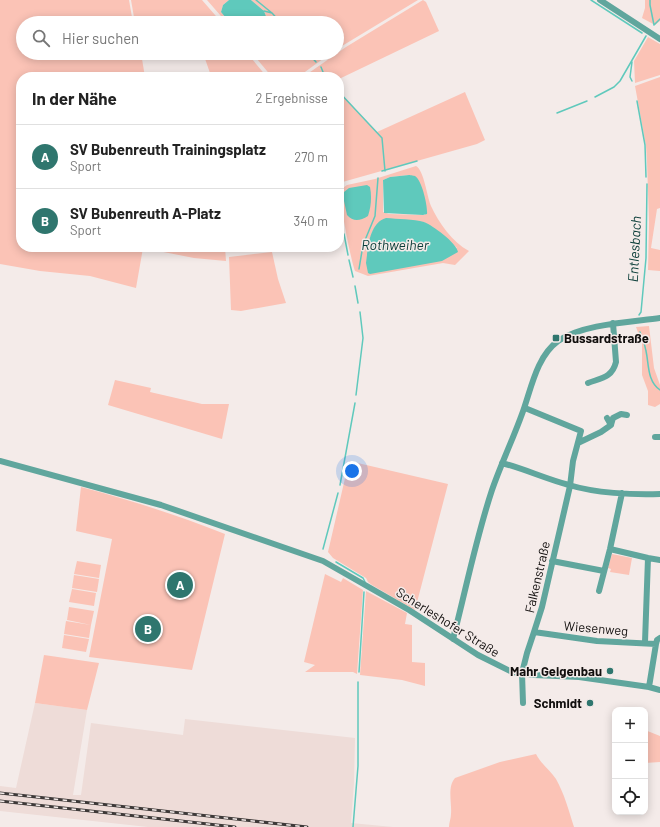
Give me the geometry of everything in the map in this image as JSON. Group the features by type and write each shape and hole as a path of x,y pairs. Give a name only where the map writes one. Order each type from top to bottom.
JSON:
{"street":[{"path":"600,0 660,39"},
{"path":"453,639 492,488 525,408 541,363 550,348 559,340 574,333 613,323 660,318"},
{"path":"588,383 604,378 615,368 616,362 613,323"},
{"path":"525,408 581,431 578,442"},
{"path":"578,442 602,433 611,425 613,418 621,414 627,415"},
{"path":"607,418 611,425"},
{"name":"Falkenstraße","path":"522,673 526,653 542,607 570,486 573,461 578,442"},
{"name":"Scherleshofer Straße","path":"0,461 161,505 323,561 409,610 491,663 512,672 579,677 649,686 660,690"},
{"path":"502,463 570,486 622,493 660,494"},
{"path":"599,591 622,493"},
{"path":"610,549 660,560"},
{"path":"645,642 648,558"},
{"path":"552,561 604,571"},
{"name":"Wiesenweg","path":"534,632 597,641 645,642 656,644"},
{"path":"649,686 656,644 657,640 660,638"},
{"path":"522,673 523,703"}],"shaded area":[{"path":"0,0 129,0 132,16 16,16 16,60 142,60 144,72 16,72 16,252 142,252 136,288 90,276 40,271 0,264"},
{"path":"131,0 202,0 216,16 134,16"},
{"path":"207,0 229,0 223,5 221,12 224,16 221,16"},
{"path":"251,0 418,0 344,45 344,16 266,16 264,11"},
{"path":"423,0 426,2 439,31 344,77 344,72 310,72 327,60 344,60 344,48"},
{"path":"645,0 660,0 660,21 655,25 642,18 645,8"},
{"path":"648,37 660,44 660,75 635,83 634,61"},
{"path":"205,60 253,60 263,72 210,72"},
{"path":"258,60 321,60 305,72 268,72"},
{"path":"660,77 660,208 657,209 651,248 660,250 660,271 648,270 649,222 646,146 635,86"},
{"path":"465,92 485,140 477,144 344,182 344,97 377,132"},
{"path":"416,166 419,168 431,206 438,219 457,243 469,251 455,265 443,263 368,276 355,271 344,220 344,187 347,185 375,179","holes":["409,175 425,215 389,214 383,212 383,180 390,177","424,222 457,248 367,253 372,232 376,225"]},
{"path":"163,252 225,252 226,261 194,258"},
{"path":"272,252 278,279 286,303 241,311 231,310 229,257"},
{"path":"649,326 654,368 660,385 660,404 655,407 648,405 648,391 642,375 642,343 636,327"},
{"path":"115,380 151,388 150,392 202,404 229,404 222,439 108,405"},
{"path":"349,461 448,484 415,610 372,585 366,578 333,558 328,552"},
{"path":"81,487 153,508 225,534 192,670 89,657 112,539 76,531"},
{"path":"612,554 632,558 629,575 610,572 611,569 608,568"},
{"path":"77,561 101,565 99,578 74,574"},
{"path":"325,574 341,582 343,578 363,590 357,674 353,672 305,672 315,665 304,662"},
{"path":"74,575 99,579 97,592 72,588"},
{"path":"72,589 96,593 94,606 69,602"},
{"path":"366,591 407,613 405,624 412,625 412,662 425,663 425,686 402,680 360,675"},
{"path":"69,607 94,611 91,625 67,620"},
{"path":"66,621 91,625 89,638 64,634"},
{"path":"64,635 89,639 86,652 62,648"},
{"path":"44,655 99,663 87,710 35,703"},
{"path":"35,703 87,710 73,795 81,795 91,723 183,735 185,719 355,738 351,823 393,827 148,827 0,811 0,786 16,788"},
{"path":"648,731 660,736 660,762 648,763"},
{"path":"536,754 559,784 574,827 449,827 451,814 450,790 455,778 500,762"}],"water":[{"path":"229,0 251,0 264,11 266,16 224,16 221,12 223,5"},
{"name":"Rothweiher","path":"409,175 418,178 425,200 427,214 384,213 383,180 390,177"},
{"name":"Rothweiher","path":"367,185 370,187 371,194 368,216 359,220 354,220 347,215 344,192 349,188"},
{"name":"Rothweiher","path":"386,218 424,222 438,230 449,239 457,248 458,252 442,261 370,274 368,273 366,263 370,237 376,225"}],"waterway":[{"path":"256,0 272,13"},
{"path":"591,0 642,33"},
{"path":"650,0 654,25"},
{"path":"264,11 272,13 275,16"},
{"path":"654,25 660,19"},
{"path":"595,97 614,87 620,81 646,36"},
{"path":"632,62 630,77 632,81"},
{"path":"321,67 323,72"},
{"path":"344,97 382,138 385,171"},
{"path":"557,113 587,101"},
{"path":"637,101 645,145 646,177"},
{"path":"382,171 417,161"},
{"path":"359,269 363,245 375,216 378,178"},
{"name":"Entlesbach","path":"639,315 641,312 646,258 647,184"},
{"path":"344,234 348,255"},
{"path":"349,260 353,277"},
{"path":"355,286 358,303"},
{"path":"356,395 363,338 360,312"},
{"name":"Entlesbach","path":"640,332 645,346 649,372 653,382 660,390"},
{"path":"340,485 355,403"},
{"path":"323,549 338,493"},
{"path":"336,562 363,578 365,582"},
{"path":"359,672 364,592"},
{"path":"353,827 358,766 358,682"}],"railway":[{"path":"0,793 307,827"},
{"path":"0,801 235,827"}],"place":[{"name":"Bussardstraße","path":"556,338"},
{"name":"SV Bubenreuth Trainingsplatz","path":"180,585"},
{"name":"SV Bubenreuth A-Platz","path":"148,629"},
{"name":"Mahr Geigenbau","path":"610,671"},
{"name":"Schmidt","path":"590,703"}]}
